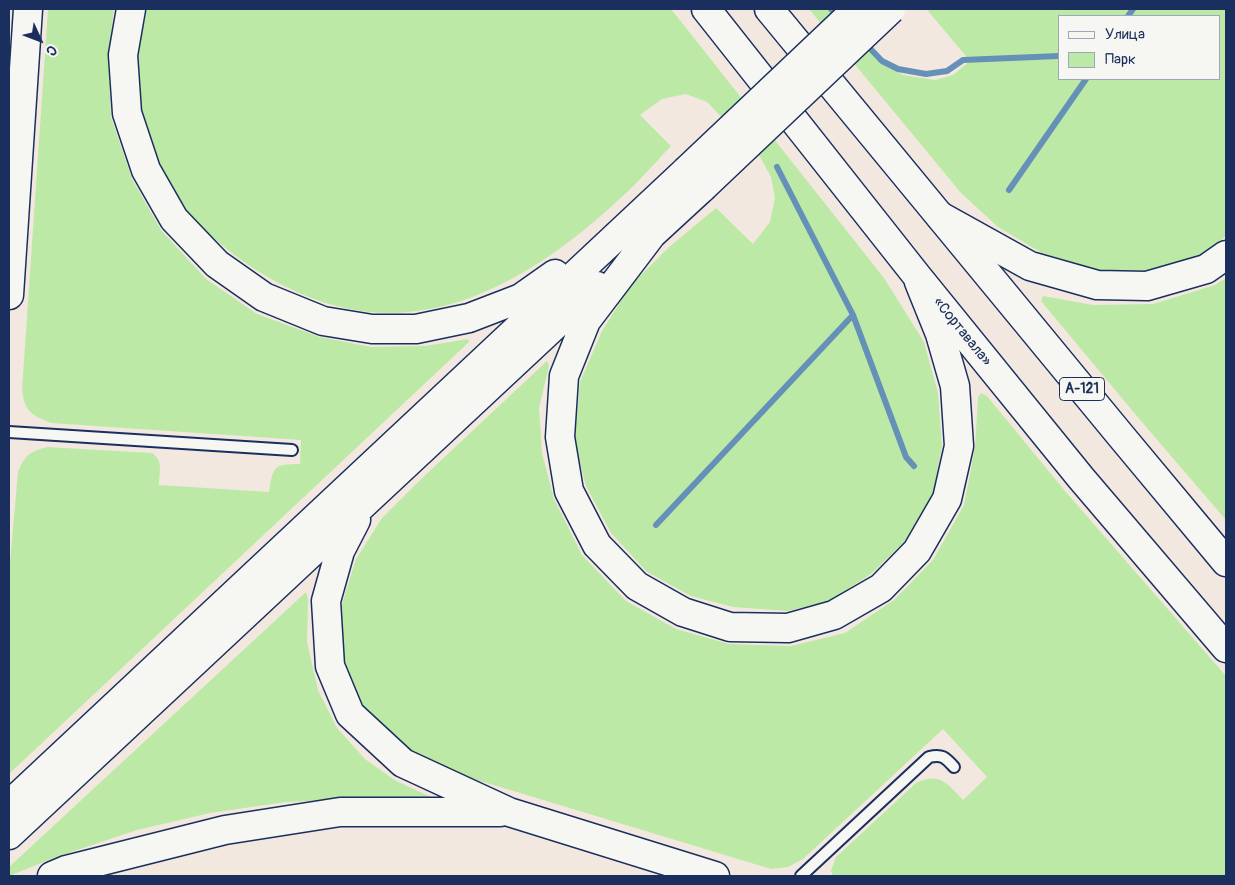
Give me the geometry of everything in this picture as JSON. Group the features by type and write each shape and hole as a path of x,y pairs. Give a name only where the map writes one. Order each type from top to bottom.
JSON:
{"main road":[{"path":"9,295 28,9"},
{"path":"131,9 124,55 127,113 146,170 174,219 217,264 264,297 323,321 372,329 416,329 469,318 521,298 644,226"},
{"name":"«Сортавала»","path":"706,9 917,276 1081,478 1226,648"},
{"name":"А-121","path":"769,9 1226,562"},
{"path":"694,179 856,9"},
{"path":"9,805 694,179 891,9"},
{"path":"940,216 1030,266 1097,285 1147,286 1206,269 1226,255"},
{"path":"644,226 586,321 564,376 560,437 569,491 597,545 637,586 683,612 730,627 788,628 834,615 881,588 917,551 947,499 959,446 955,386 940,334 917,276"},
{"path":"9,835 363,505 644,226"},
{"path":"363,505 340,551 326,601 330,666 350,714 403,763 509,812 715,876"},
{"path":"52,876 66,870 225,830 340,812 509,812"}],"lane":[{"path":"9,432 292,450"},
{"path":"801,876 929,758 937,755 946,758 954,767"}],"green space":[{"path":"48,9 114,9 108,57 111,117 132,179 161,230 206,279 257,314 320,337 371,347 425,346 468,339 469,342 9,774 9,573 18,472 28,455 47,447 152,453 156,456 159,463 159,485 269,492 273,472 279,466 300,464 301,440 51,423 38,418 27,408 22,390"},
{"path":"147,9 671,9 884,278 924,342 938,393 942,446 933,493 904,542 871,574 827,602 787,611 733,607 691,596 647,572 611,533 586,486 574,442 580,382 602,331 631,285 668,248 716,208 753,244 770,222 775,198 771,177 760,157 707,102 686,94 662,99 640,115 671,146 628,191 596,220 561,248 523,273 482,293 439,307 383,313 346,308 320,301 295,291 246,263 204,229 179,201 154,151 145,125 142,108 138,79 138,59"},
{"path":"809,9 831,9 878,60 903,75 935,80 953,75 970,61 928,11 931,9 1226,9 1226,236 1200,256 1144,271 1101,271 1042,253 998,227 961,193"},
{"path":"1226,278 1226,520 1041,301 1043,296 1093,305 1153,304 1215,285"},
{"path":"547,361 549,366 539,408 542,453 554,499 582,555 626,601 676,629 729,644 791,646 845,633 894,600 933,560 964,505 975,448 978,397 981,393 987,396 1065,491 1226,676 1226,876 833,876 831,871 836,857 916,783 937,779 947,784 963,800 987,777 943,729 803,859 788,867 771,869 454,773 409,751 363,709 343,666 341,607 356,559 382,518"},
{"path":"306,592 308,599 307,642 318,690 337,728 365,759 396,781 431,797 433,802 369,798 286,802 210,813 137,830 59,856 9,876 9,867"}],"waterway":[{"path":"831,9 839,17"},
{"path":"1129,15 1133,9"},
{"path":"864,42 882,61 898,69 926,74 947,71 963,60 1058,56"},
{"path":"1009,190 1085,80"},
{"path":"777,167 853,315 906,457 914,466"},
{"path":"656,525 853,315"}]}
